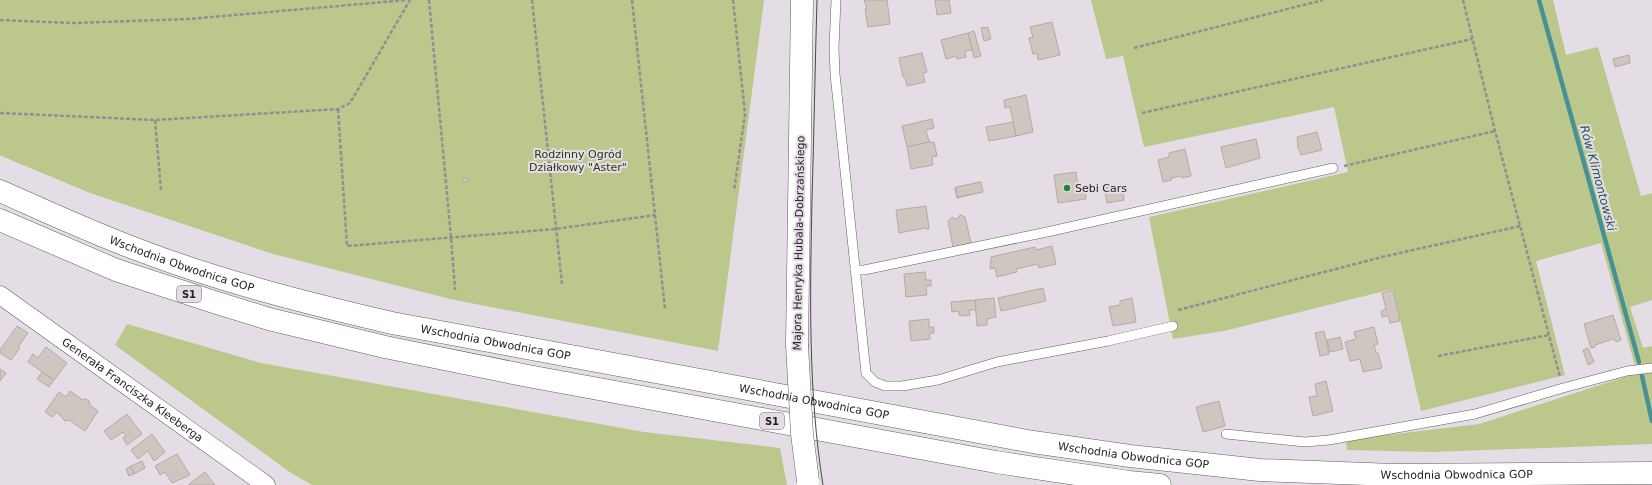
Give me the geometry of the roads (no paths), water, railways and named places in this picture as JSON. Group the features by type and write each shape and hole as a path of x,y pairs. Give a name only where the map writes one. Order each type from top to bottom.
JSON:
{"main road":[{"name":"Majora Henryka Hubala-Dobrzańskiego","path":"802,0 797,345 802,434 808,483"},
{"name":"Wschodnia Obwodnica GOP","path":"0,191 137,250 318,306 392,323 1033,442 1130,456 1260,470 1394,475 1652,473"},
{"name":"S1","path":"0,220 116,270 269,319 385,347 528,376 981,459 1129,482 1160,485"}],"street":[{"name":"Generała Franciszka Kleeberga","path":"0,295 266,485"}],"lane":[{"path":"836,0 834,48 835,74 855,270 866,373 875,382 885,386 902,386 938,380 997,362 1108,341 1173,326"},
{"path":"855,270 864,270 1047,232 1333,168"},
{"path":"1226,434 1305,442 1329,440 1475,414 1627,371 1652,368"}],"waterway":[{"name":"Rów Klimontowski","path":"1539,0 1639,362"},
{"name":"Rów Klimontowski","path":"1642,376 1652,421"}],"tram line":[{"path":"817,0 812,200 811,343 812,379 818,450 823,485"}],"place":[{"name":"Sebi Cars","path":"1067,188"}],"park label":[{"name":"Rodzinny Ogród Działkowy \"Aster\"","path":"578,160"}]}
